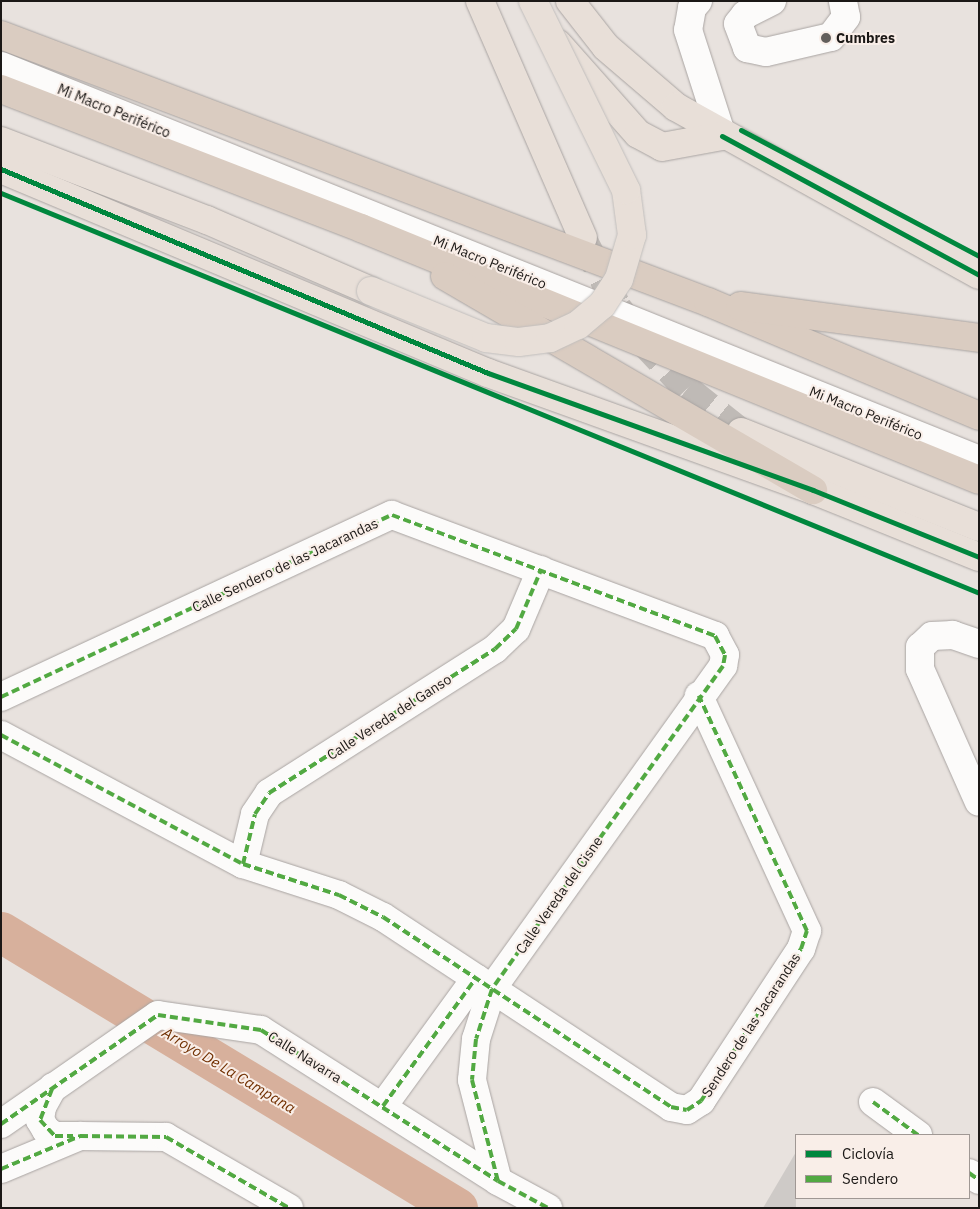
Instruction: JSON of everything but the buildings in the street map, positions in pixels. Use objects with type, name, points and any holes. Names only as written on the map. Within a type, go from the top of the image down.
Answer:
[{"type":"highway","points":[[1,35],[708,302],[979,416]]},
{"type":"highway","points":[[1,89],[361,228],[979,480]]},
{"type":"highway","points":[[361,228],[813,490]]},
{"type":"highway","points":[[708,302],[979,338]]},
{"type":"main road","points":[[480,1],[583,238]]},
{"type":"main road","points":[[520,1],[638,134],[662,147],[722,136]]},
{"type":"main road","points":[[1,140],[207,220],[371,291],[486,338],[519,342],[550,338],[578,325],[602,305],[620,279],[632,236],[626,190],[533,1]]},
{"type":"main road","points":[[570,1],[628,69],[722,136],[979,275]]},
{"type":"main road","points":[[1,169],[488,373],[813,490],[979,557]]},
{"type":"main road","points":[[741,432],[979,527]]},
{"type":"street","points":[[698,1],[692,8],[688,30],[722,136]]},
{"type":"street","points":[[772,1],[745,15],[738,24],[747,48],[766,52],[831,37],[846,17],[843,1]]},
{"type":"street","name":"Mi Macro Periférico","points":[[1,51],[979,443]]},
{"type":"street","name":"Mi Macro Periférico","points":[[1,66],[979,460]]},
{"type":"street","name":"Calle Sendero de las Jacarandas","points":[[1,696],[392,515],[715,636]]},
{"type":"street","name":"Calle Vereda del Ganso","points":[[243,864],[255,814],[269,793],[495,649],[516,629],[541,570]]},
{"type":"street","points":[[979,644],[953,635],[932,636],[920,647],[920,661],[979,802]]},
{"type":"street","name":"Calle Vereda del Cisne","points":[[383,1106],[484,984],[699,696],[724,660],[715,636]]},
{"type":"street","name":"Sendero de las Jacarandas","points":[[484,984],[671,1108],[687,1110],[701,1101],[801,949],[807,932],[699,696]]},
{"type":"street","points":[[1,735],[243,864],[338,895],[383,917],[484,984]]},
{"type":"street","name":"Calle Vereda del Cisne","points":[[484,984],[472,1080],[498,1181]]},
{"type":"street","name":"Calle Navarra","points":[[1,1124],[148,1021],[261,1030],[498,1181],[548,1208]]},
{"type":"street","points":[[54,1087],[42,1107],[40,1120],[46,1130],[55,1136],[166,1137],[289,1208]]},
{"type":"street","points":[[873,1102],[917,1134]]},
{"type":"street","points":[[1,1168],[80,1136]]},
{"type":"waterway","name":"Arroyo De La Campana","points":[[1,932],[457,1208]]},
{"type":"tunnel","points":[[584,241],[618,308],[641,340],[687,389],[741,432]]},
{"type":"marked path","points":[[1,697],[392,515],[715,636],[725,655],[723,666],[492,989],[476,1039],[472,1080],[498,1181]]},
{"type":"marked path","points":[[243,864],[255,814],[269,793],[495,649],[516,629],[541,570]]},
{"type":"marked path","points":[[1,735],[243,864],[339,895],[383,917],[671,1107],[687,1110],[701,1101],[801,949],[807,931],[699,696]]},
{"type":"marked path","points":[[383,1106],[476,978]]},
{"type":"marked path","points":[[1,1124],[158,1015],[261,1030],[498,1181],[548,1208]]},
{"type":"marked path","points":[[52,1089],[40,1120],[55,1136],[73,1136]]},
{"type":"marked path","points":[[873,1102],[917,1134]]},
{"type":"marked path","points":[[1,1169],[80,1136],[166,1137],[289,1208]]},
{"type":"marked path","points":[[970,1174],[979,1180]]},
{"type":"cycle path","points":[[741,130],[979,256]]},
{"type":"cycle path","points":[[722,136],[979,275]]},
{"type":"cycle path","points":[[1,169],[488,373],[813,490],[979,557]]},
{"type":"cycle path","points":[[1,193],[979,593]]},
{"type":"place","name":"Cumbres","points":[[826,38]]}]
